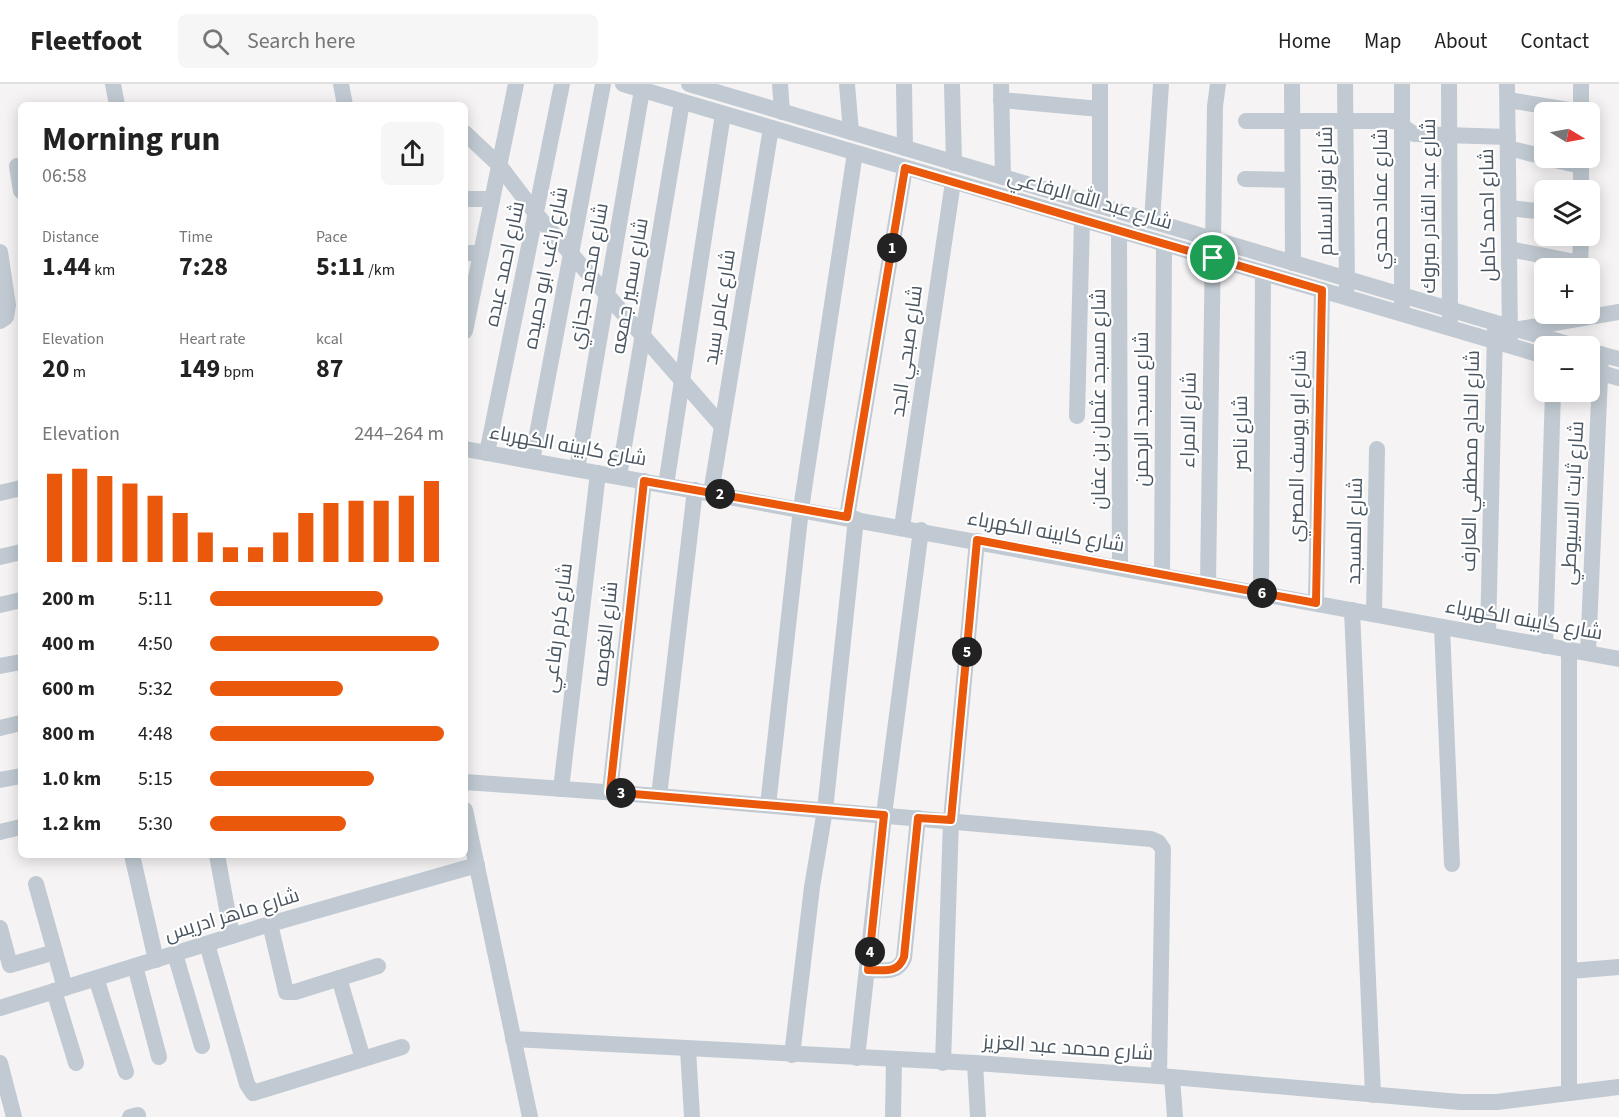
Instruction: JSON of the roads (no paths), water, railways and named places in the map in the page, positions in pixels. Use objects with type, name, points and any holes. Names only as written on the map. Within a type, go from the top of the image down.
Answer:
[{"type":"street","points":[[113,84],[116,102]]},
{"type":"street","points":[[341,84],[344,102]]},
{"type":"street","points":[[468,302],[473,253],[492,200],[516,84]]},
{"type":"street","name":"شارع احمد عبده","points":[[487,453],[537,215],[561,84]]},
{"type":"street","name":"شارع راغب ابو حميده","points":[[532,461],[569,252],[603,84]]},
{"type":"street","name":"شارع عبد الله الرفاعي","points":[[623,84],[1534,353]]},
{"type":"street","name":"شارع عبد الله الرفاعي","points":[[689,84],[716,88],[782,112],[1402,295],[1534,337]]},
{"type":"street","points":[[780,84],[782,112]]},
{"type":"street","points":[[847,84],[851,132]]},
{"type":"street","points":[[904,84],[905,148]]},
{"type":"street","points":[[952,84],[954,163]]},
{"type":"street","points":[[1100,84],[1100,206]]},
{"type":"street","points":[[1152,221],[1161,84]]},
{"type":"street","name":"شارع الامراء","points":[[1208,583],[1215,106],[1218,84]]},
{"type":"street","points":[[1292,84],[1293,263]]},
{"type":"street","name":"شارع نور الاسلام","points":[[1345,84],[1347,297]]},
{"type":"street","name":"شارع عماد حمدي","points":[[1402,84],[1402,313]]},
{"type":"street","name":"شارع عبد القادر مبروك","points":[[1449,84],[1450,328]]},
{"type":"street","points":[[1581,84],[1581,102]]},
{"type":"street","points":[[666,485],[721,113],[716,88]]},
{"type":"street","name":"شارع محمد حجازي","points":[[577,469],[642,90]]},
{"type":"street","points":[[1003,177],[1001,92],[1100,109]]},
{"type":"street","points":[[1508,92],[1544,102]]},
{"type":"street","name":"شارع احمد كامل","points":[[1502,344],[1507,327],[1509,249],[1508,92]]},
{"type":"street","name":"شارع سمير جمعه","points":[[619,476],[682,102]]},
{"type":"street","points":[[1246,121],[1395,121],[1413,134],[1449,135],[1508,142],[1534,153]]},
{"type":"street","name":"شارع عامر سيد","points":[[659,796],[703,491],[721,425],[771,129]]},
{"type":"street","points":[[468,136],[499,165],[537,215],[721,425]]},
{"type":"street","points":[[768,806],[801,509],[855,153]]},
{"type":"street","points":[[13,166],[18,182]]},
{"type":"street","points":[[792,1055],[812,886],[825,810],[851,518],[905,168]]},
{"type":"street","points":[[1245,179],[1292,180]]},
{"type":"street","name":"شارع صبحي الجد","points":[[902,527],[953,182]]},
{"type":"street","points":[[468,199],[492,200]]},
{"type":"street","points":[[1509,208],[1534,211]]},
{"type":"street","points":[[1077,416],[1082,220]]},
{"type":"street","name":"شارع مسجد عثمان بن عفان","points":[[1119,231],[1120,567]]},
{"type":"street","name":"شارع مسجد الرحمن","points":[[1162,575],[1164,244]]},
{"type":"street","points":[[1509,249],[1547,258]]},
{"type":"street","points":[[0,252],[8,305],[6,317],[0,321]]},
{"type":"street","name":"شارع ناصر","points":[[1262,593],[1263,273]]},
{"type":"street","name":"شارع ابو يوسف المصري","points":[[1316,603],[1322,290]]},
{"type":"street","points":[[1600,314],[1619,312]]},
{"type":"street","points":[[1507,327],[1534,323]]},
{"type":"street","name":"شارع الحاج مصطفي العارف","points":[[1488,635],[1502,344]]},
{"type":"street","points":[[1600,354],[1619,360]]},
{"type":"street","points":[[1600,372],[1619,378]]},
{"type":"street","points":[[1545,646],[1553,402]]},
{"type":"street","name":"شارع ثابت الاسيوطي","points":[[1588,653],[1594,402]]},
{"type":"street","name":"شارع المسجد","points":[[1374,614],[1377,449]]},
{"type":"street","name":"شارع كابينه الكهرباء","points":[[468,450],[977,540],[1619,659]]},
{"type":"street","name":"شارع كرم رفاعي","points":[[561,789],[598,473]]},
{"type":"street","name":"شارع الغوصه","points":[[610,792],[644,481]]},
{"type":"street","points":[[0,493],[18,489]]},
{"type":"street","points":[[857,1058],[884,815],[921,530]]},
{"type":"street","points":[[943,1063],[951,820],[977,540]]},
{"type":"street","points":[[0,557],[18,553]]},
{"type":"street","points":[[0,605],[18,601]]},
{"type":"street","points":[[1352,610],[1372,1095]]},
{"type":"street","points":[[1442,627],[1452,864]]},
{"type":"street","points":[[1569,650],[1569,1093]]},
{"type":"street","points":[[0,666],[18,663]]},
{"type":"street","points":[[0,728],[18,724]]},
{"type":"street","points":[[0,780],[18,777]]},
{"type":"street","points":[[468,782],[951,820],[1142,838],[1158,842],[1163,849],[1166,1076],[1175,1117]]},
{"type":"street","points":[[868,970],[892,971],[898,968],[904,957],[918,818]]},
{"type":"street","points":[[468,824],[530,1117]]},
{"type":"street","points":[[0,832],[18,828]]},
{"type":"street","points":[[133,858],[156,960]]},
{"type":"street","points":[[218,858],[232,936]]},
{"type":"street","name":"شارع ماهر ادريس","points":[[0,1008],[270,924],[477,865]]},
{"type":"street","points":[[36,884],[55,952],[60,990],[76,1063]]},
{"type":"street","points":[[270,924],[286,992],[295,992],[378,966]]},
{"type":"street","points":[[0,928],[10,965],[55,952]]},
{"type":"street","points":[[207,944],[250,1091],[258,1093],[402,1047]]},
{"type":"street","points":[[175,954],[202,1046]]},
{"type":"street","points":[[135,966],[159,1057]]},
{"type":"street","points":[[1570,971],[1619,967]]},
{"type":"street","points":[[96,978],[126,1072]]},
{"type":"street","points":[[339,978],[363,1059]]},
{"type":"street","name":"شارع محمد عبد العزيز","points":[[513,1038],[792,1055],[975,1063],[1166,1076],[1427,1100],[1497,1102],[1619,1087]]},
{"type":"street","points":[[688,1048],[692,1117]]},
{"type":"street","points":[[893,1117],[894,1059]]},
{"type":"street","points":[[0,1063],[14,1117]]},
{"type":"street","points":[[975,1063],[978,1117]]}]
